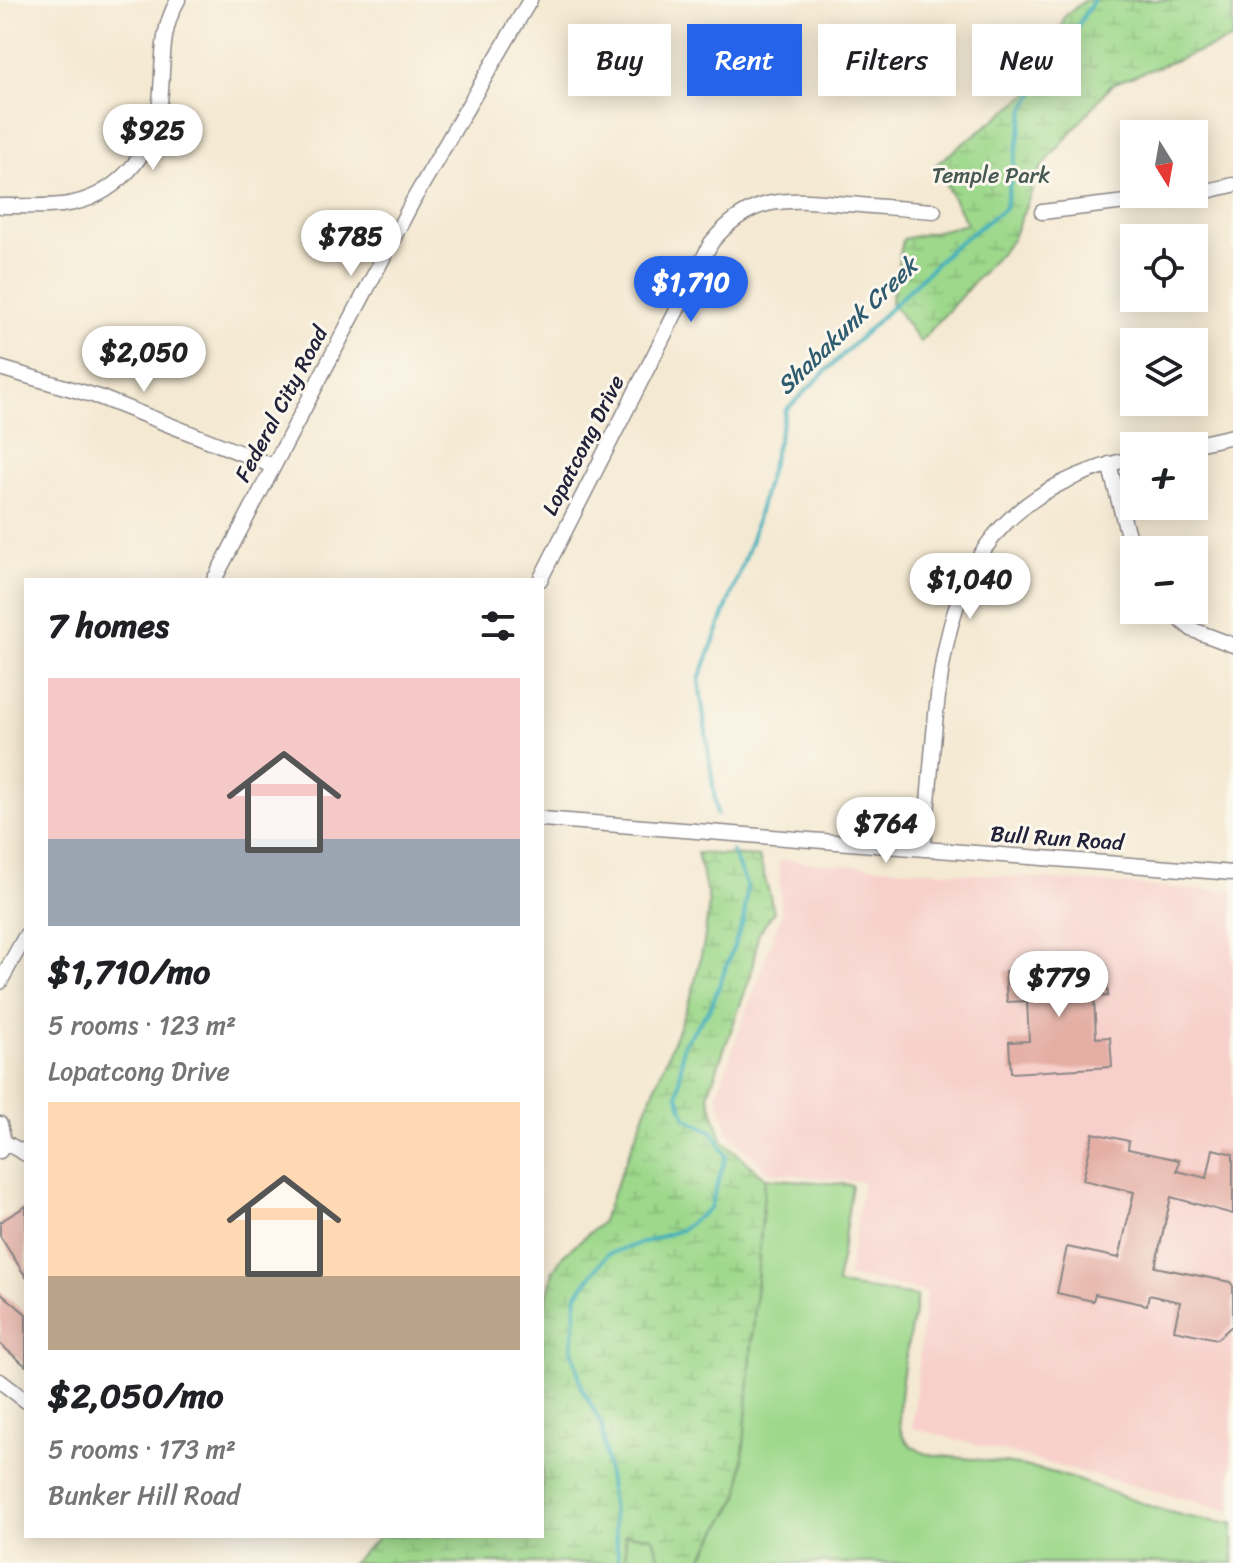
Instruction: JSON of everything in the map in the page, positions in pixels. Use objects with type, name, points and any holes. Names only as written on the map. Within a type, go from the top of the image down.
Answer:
[{"type":"street","points":[[0,206],[62,205],[81,201],[113,185],[133,167],[156,124],[164,32],[178,0]]},
{"type":"street","name":"Federal City Road","points":[[215,578],[415,197],[530,0]]},
{"type":"street","points":[[1208,191],[1233,185]]},
{"type":"street","name":"Lopatcong Drive","points":[[541,578],[711,243],[724,227],[757,206],[783,200],[934,211]]},
{"type":"street","points":[[1042,212],[1120,203]]},
{"type":"street","points":[[0,368],[99,397],[273,466]]},
{"type":"street","points":[[1208,442],[1233,436]]},
{"type":"street","points":[[923,849],[944,642],[964,584],[995,537],[1017,514],[1064,482],[1120,461]]},
{"type":"street","points":[[1109,464],[1128,536]]},
{"type":"street","points":[[1186,624],[1193,630],[1233,645]]},
{"type":"street","name":"Bull Run Road","points":[[544,819],[1233,873]]},
{"type":"street","points":[[0,982],[24,939]]},
{"type":"street","points":[[1,1138],[24,1153]]},
{"type":"street","points":[[0,1381],[24,1399]]},
{"type":"shaded area","points":[[779,860],[1233,892],[1231,1511],[912,1428],[926,1292],[848,1276],[863,1182],[769,1172],[728,1133],[717,1094],[781,914]]},
{"type":"green space","name":"Temple Park","points":[[1085,0],[1233,0],[1233,39],[1112,84],[1041,168],[1012,240],[920,342],[891,302],[903,239],[967,224],[935,165],[1025,96],[1081,96],[1081,24],[1062,24],[1065,16]]},
{"type":"green space","points":[[697,853],[759,857],[774,911],[758,935],[751,975],[708,1094],[722,1140],[765,1178],[740,1494],[699,1563],[661,1563],[653,1537],[625,1534],[626,1563],[352,1563],[378,1538],[544,1538],[544,1311],[553,1271],[563,1255],[601,1223],[692,994],[704,943],[709,902]]},
{"type":"green space","points":[[765,1178],[852,1185],[837,1285],[917,1296],[899,1406],[902,1434],[909,1444],[926,1454],[1043,1470],[1183,1516],[1233,1523],[1233,1563],[699,1563],[740,1494]]},
{"type":"green space","points":[[625,1534],[653,1537],[661,1563],[626,1563]]},
{"type":"building","points":[[1106,965],[1108,996],[1094,997],[1096,1038],[1110,1037],[1112,1067],[1011,1073],[1009,1042],[1029,1041],[1027,1001],[1007,1002],[1005,971]]},
{"type":"building","points":[[1093,1133],[1129,1141],[1128,1149],[1179,1160],[1177,1171],[1207,1178],[1213,1149],[1233,1154],[1233,1214],[1171,1197],[1155,1267],[1230,1282],[1233,1286],[1233,1325],[1217,1339],[1174,1330],[1180,1302],[1149,1295],[1147,1305],[1095,1294],[1093,1301],[1057,1293],[1067,1247],[1119,1258],[1134,1192],[1083,1180]]},
{"type":"building","points":[[24,1207],[24,1274],[0,1236],[0,1222]]},
{"type":"building","points":[[0,1292],[24,1312],[24,1364],[0,1344]]},
{"type":"waterway","name":"Shabakunk Creek","points":[[717,815],[699,680],[751,542],[786,410],[953,247],[1005,208],[1025,108],[1094,0]]},
{"type":"waterway","name":"Shabakunk Creek","points":[[619,1563],[602,1425],[582,1388],[572,1348],[577,1294],[608,1254],[681,1230],[710,1208],[726,1156],[713,1132],[686,1118],[678,1096],[683,1045],[711,1007],[744,919],[747,887],[732,851]]}]
